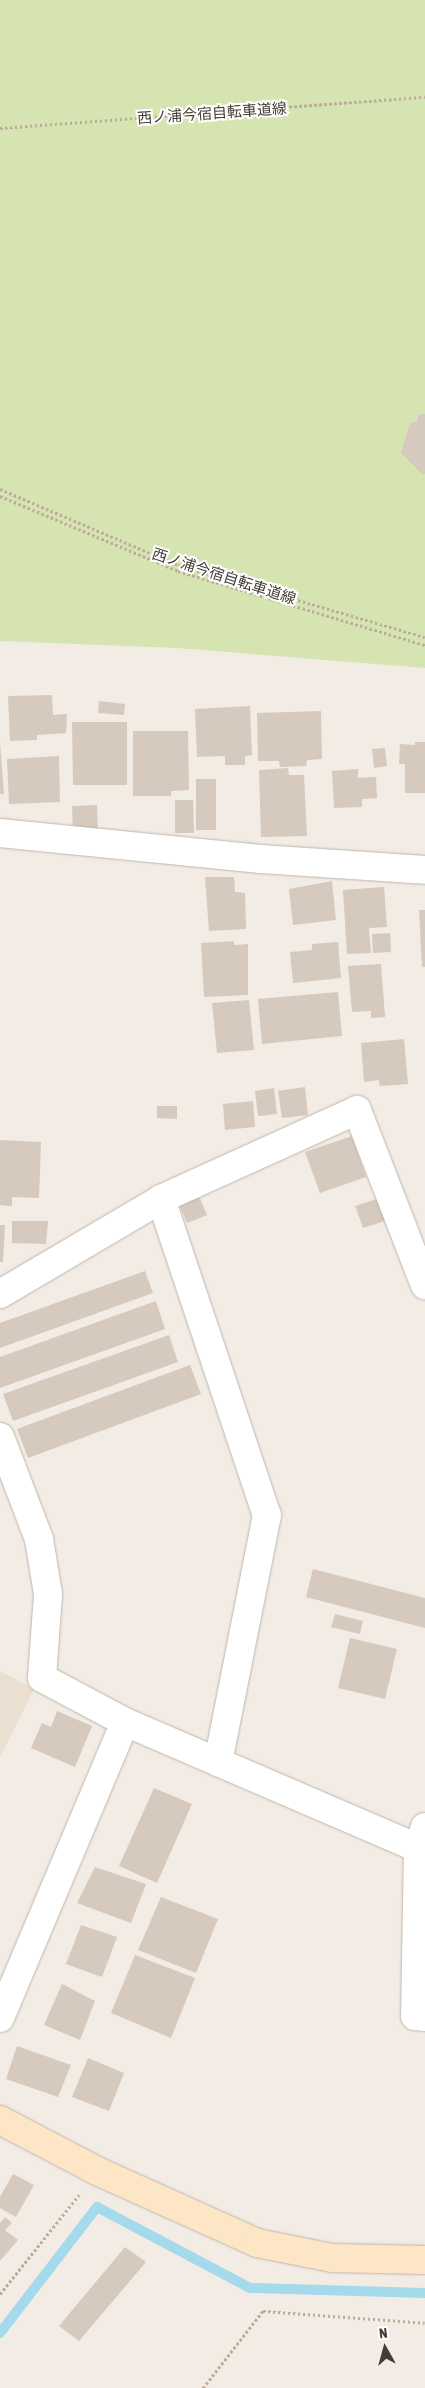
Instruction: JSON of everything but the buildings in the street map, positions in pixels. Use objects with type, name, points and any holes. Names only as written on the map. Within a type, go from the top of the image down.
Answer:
[{"type":"street","points":[[0,833],[242,857],[425,870]]},
{"type":"street","points":[[0,1294],[161,1199],[357,1110],[425,1285]]},
{"type":"street","points":[[161,1199],[268,1515],[218,1762]]},
{"type":"street","points":[[0,1437],[39,1539],[48,1594],[42,1678],[125,1722],[218,1762],[422,1837],[415,2016],[425,2017]]},
{"type":"street","points":[[0,2018],[125,1722]]},
{"type":"street","points":[[0,2120],[97,2171],[257,2243],[332,2258],[425,2260]]},
{"type":"path","name":"西ノ浦今宿自転車道線","points":[[0,128],[425,97]]},
{"type":"path","name":"西ノ浦今宿自転車道線","points":[[0,489],[178,565],[425,637]]},
{"type":"path","points":[[0,496],[178,571],[425,645]]},
{"type":"path","points":[[0,2294],[97,2171]]},
{"type":"path","points":[[203,2388],[263,2311],[425,2323]]},
{"type":"shaded area","points":[[0,1671],[34,1689],[0,1757]]},
{"type":"green space","points":[[0,0],[425,0],[425,668],[177,648],[0,641]]},
{"type":"waterway","points":[[0,2333],[97,2207],[250,2288],[425,2293]]}]
